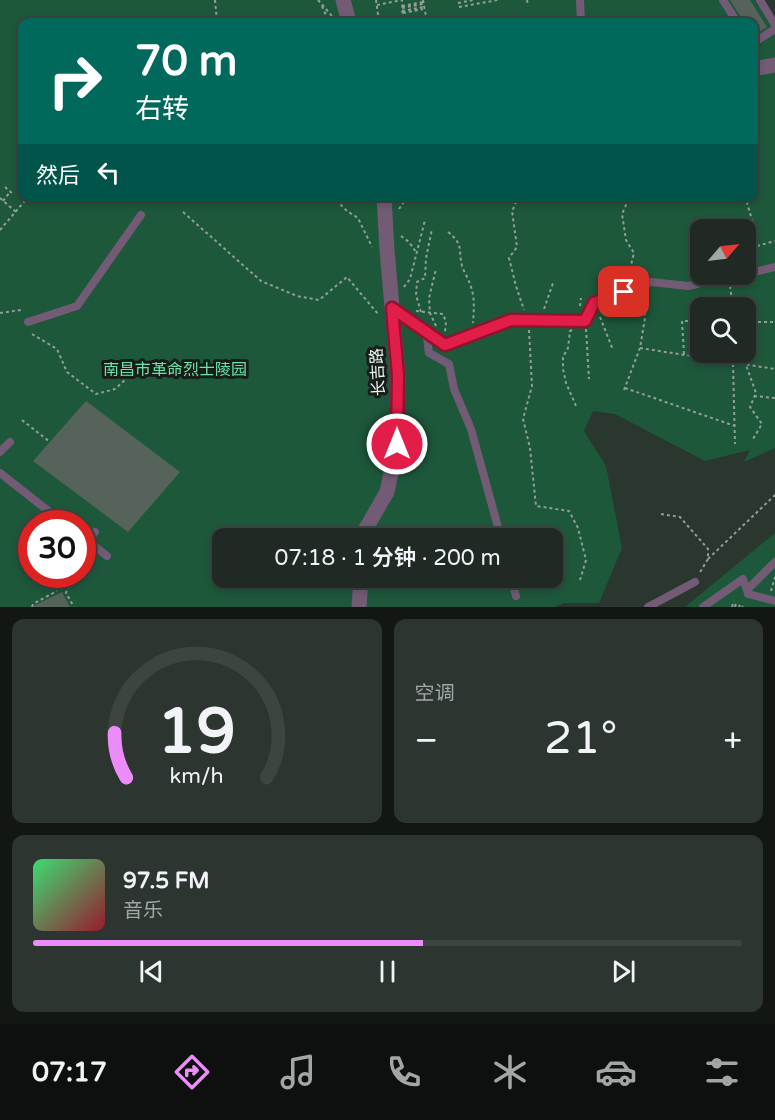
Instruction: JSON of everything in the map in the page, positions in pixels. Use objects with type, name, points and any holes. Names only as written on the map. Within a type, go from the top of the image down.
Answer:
[{"type":"street","points":[[343,0],[348,18]]},
{"type":"street","points":[[758,68],[775,65]]},
{"type":"street","name":"长吉路","points":[[366,528],[387,492],[397,444],[398,375],[393,326],[395,301],[385,201]]},
{"type":"street","points":[[359,607],[360,588]]},
{"type":"lane","points":[[580,0],[581,18]]},
{"type":"lane","points":[[723,0],[734,18]]},
{"type":"lane","points":[[760,0],[775,25]]},
{"type":"lane","points":[[758,40],[775,29]]},
{"type":"lane","points":[[28,322],[77,306],[141,215]]},
{"type":"lane","points":[[756,271],[775,267]]},
{"type":"lane","points":[[395,301],[426,331],[445,345],[511,320],[582,321],[594,303],[651,282],[693,285]]},
{"type":"lane","points":[[426,331],[429,353],[449,364],[454,389],[471,429],[498,528]]},
{"type":"lane","points":[[0,452],[10,442]]},
{"type":"lane","points":[[0,473],[46,510]]},
{"type":"lane","points":[[96,547],[107,556]]},
{"type":"lane","points":[[747,590],[775,562]]},
{"type":"lane","points":[[703,607],[743,579],[748,594],[772,600]]},
{"type":"lane","points":[[648,607],[695,582]]},
{"type":"lane","points":[[514,588],[516,596]]},
{"type":"path","points":[[215,0],[217,18]]},
{"type":"path","points":[[318,0],[333,18]]},
{"type":"path","points":[[376,0],[379,18]]},
{"type":"path","points":[[377,4],[402,0],[403,18]]},
{"type":"path","points":[[458,3],[472,0]]},
{"type":"path","points":[[459,7],[498,0]]},
{"type":"path","points":[[527,0],[528,6]]},
{"type":"path","points":[[322,4],[327,18]]},
{"type":"path","points":[[402,10],[424,4]]},
{"type":"path","points":[[402,10],[424,4]]},
{"type":"path","points":[[5,187],[11,193],[2,199],[16,212]]},
{"type":"path","points":[[0,230],[25,201]]},
{"type":"path","points":[[398,213],[404,201]]},
{"type":"path","points":[[517,201],[512,211],[516,247],[509,258],[528,320],[532,386],[523,419],[530,448],[536,506],[569,511],[578,528],[586,560],[580,580]]},
{"type":"path","points":[[624,292],[634,253],[626,240],[622,214],[628,201]]},
{"type":"path","points":[[746,201],[752,219]]},
{"type":"path","points":[[183,212],[261,281],[297,296],[319,300],[347,277],[380,316],[393,326]]},
{"type":"path","points":[[395,301],[410,279],[424,220]]},
{"type":"path","points":[[421,312],[416,295],[417,282],[425,278],[426,258],[432,229]]},
{"type":"path","points":[[396,231],[409,242],[417,253]]},
{"type":"path","points":[[448,232],[460,246],[462,266],[471,286],[475,305],[473,334]]},
{"type":"path","points":[[756,234],[756,246],[775,241]]},
{"type":"path","points":[[436,269],[429,298],[430,313],[445,345]]},
{"type":"path","points":[[540,321],[553,283]]},
{"type":"path","points":[[643,285],[645,318],[640,348],[624,389],[735,426]]},
{"type":"path","points":[[581,298],[589,379]]},
{"type":"path","points":[[594,303],[613,350]]},
{"type":"path","points":[[0,313],[21,310]]},
{"type":"path","points":[[576,406],[566,383],[563,357],[568,348],[570,331],[582,321]]},
{"type":"path","points":[[684,355],[682,321],[690,321]]},
{"type":"path","points":[[756,322],[775,322]]},
{"type":"path","points":[[32,334],[57,349],[68,372],[96,394],[115,389],[125,381]]},
{"type":"path","points":[[640,348],[690,356]]},
{"type":"path","points":[[735,444],[733,363],[775,369]]},
{"type":"path","points":[[746,365],[756,393],[750,407],[762,424],[753,439]]},
{"type":"path","points":[[754,396],[775,398]]},
{"type":"path","points":[[22,420],[50,442]]},
{"type":"path","points":[[695,582],[708,559],[775,495]]},
{"type":"path","points":[[661,514],[680,517],[708,549],[708,559]]},
{"type":"path","points":[[772,600],[775,577]]},
{"type":"path","points":[[68,588],[66,592],[74,607]]},
{"type":"path","points":[[32,607],[33,604],[57,591]]},
{"type":"green space","name":"南昌市革命烈士陵园","points":[[0,0],[763,0],[775,19],[775,448],[744,462],[750,450],[705,461],[615,414],[593,411],[584,431],[606,466],[622,548],[599,603],[564,603],[555,607],[0,607]]},
{"type":"green space","points":[[775,533],[775,607],[685,607]]},
{"type":"building","points":[[730,0],[750,0],[767,27],[758,33],[758,18],[741,18]]},
{"type":"building","points":[[86,401],[180,472],[128,532],[33,461]]},
{"type":"building","points":[[62,592],[70,607],[31,607]]},
{"type":"route","points":[[397,444],[398,375],[392,308],[445,345],[511,320],[585,321],[594,303],[624,292]]}]
